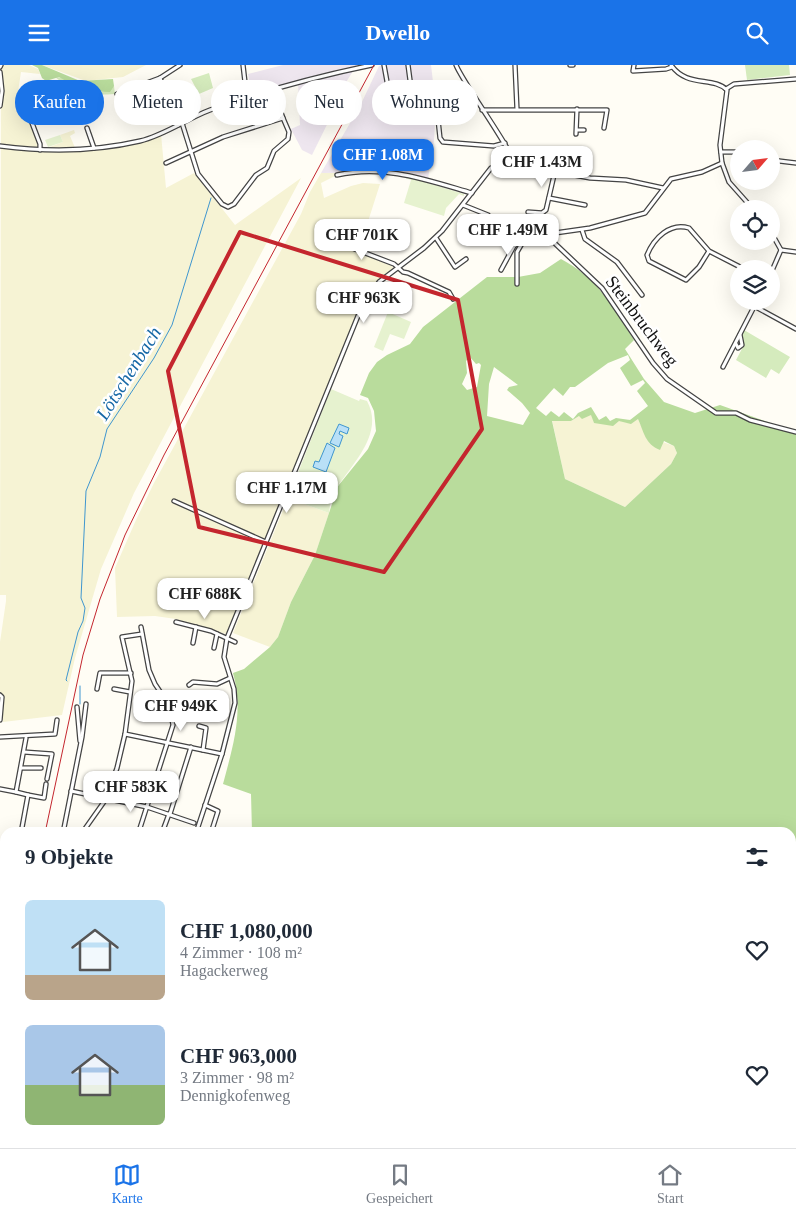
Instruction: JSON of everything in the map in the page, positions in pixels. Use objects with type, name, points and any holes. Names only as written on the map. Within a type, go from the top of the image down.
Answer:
[{"type":"street","points":[[155,80],[180,65]]},
{"type":"street","points":[[243,65],[244,80]]},
{"type":"street","points":[[286,87],[359,66],[372,65]]},
{"type":"street","points":[[384,65],[387,80]]},
{"type":"street","points":[[408,65],[410,80]]},
{"type":"street","points":[[456,65],[464,83],[505,143],[512,155],[512,160]]},
{"type":"street","points":[[515,65],[518,109]]},
{"type":"street","points":[[634,65],[633,71],[666,69],[672,66],[688,79],[722,85],[726,89],[728,93],[721,152],[722,163],[732,185],[745,200]]},
{"type":"street","points":[[0,72],[2,91],[0,106]]},
{"type":"street","points":[[726,89],[736,84],[796,79]]},
{"type":"street","points":[[578,109],[576,132],[584,130]]},
{"type":"street","points":[[482,110],[607,110],[604,128]]},
{"type":"street","points":[[33,125],[40,144],[40,150]]},
{"type":"street","points":[[0,145],[65,151],[94,148],[142,140],[178,125]]},
{"type":"street","points":[[183,125],[199,177],[222,204],[229,206],[256,175],[267,168],[275,149],[288,139],[289,134],[286,125]]},
{"type":"street","points":[[166,163],[191,150],[263,125]]},
{"type":"street","points":[[439,125],[440,139],[446,144],[494,146],[505,143]]},
{"type":"street","points":[[87,128],[94,148]]},
{"type":"street","points":[[721,152],[730,152]]},
{"type":"street","points":[[198,827],[222,754],[235,703],[234,689],[224,657],[227,638],[363,304],[379,282],[436,238],[491,168],[512,160],[521,165],[590,178],[626,180],[663,188]]},
{"type":"street","points":[[780,162],[796,163]]},
{"type":"street","points":[[500,270],[514,246],[532,235],[582,230],[644,213],[659,197],[663,188],[674,178],[702,172],[722,163]]},
{"type":"street","points":[[337,175],[362,171],[401,173],[472,193]]},
{"type":"street","points":[[528,212],[545,212],[555,171]]},
{"type":"street","points":[[549,198],[586,205]]},
{"type":"street","points":[[463,205],[488,215]]},
{"type":"street","points":[[709,251],[699,267],[686,280],[649,261],[647,255],[662,233],[675,226],[689,228],[709,251],[730,262]]},
{"type":"street","points":[[582,230],[586,239],[617,262],[642,295]]},
{"type":"street","points":[[555,244],[559,233]]},
{"type":"street","name":"Steinbruchweg","points":[[545,234],[602,288],[653,363],[667,379],[716,413],[736,413],[750,420],[796,432]]},
{"type":"street","points":[[436,238],[455,267],[466,259]]},
{"type":"street","points":[[517,284],[517,252],[524,239]]},
{"type":"street","points":[[334,241],[398,267],[403,272],[449,292],[453,299]]},
{"type":"street","points":[[782,250],[796,252]]},
{"type":"street","points":[[777,260],[782,250]]},
{"type":"street","points":[[723,367],[752,310]]},
{"type":"street","points":[[761,310],[796,329]]},
{"type":"street","points":[[736,343],[738,348],[742,345],[740,335]]},
{"type":"street","points":[[174,501],[266,542]]},
{"type":"street","points":[[176,622],[235,641]]},
{"type":"street","points":[[139,827],[173,725],[172,712],[152,677],[141,627]]},
{"type":"street","points":[[193,643],[196,627]]},
{"type":"street","points":[[86,827],[106,799],[117,768],[125,734],[131,692],[131,673],[122,637],[142,634]]},
{"type":"street","points":[[214,648],[217,634]]},
{"type":"street","points":[[97,689],[100,673],[131,673]]},
{"type":"street","points":[[189,685],[193,682],[217,683],[230,677]]},
{"type":"street","points":[[114,689],[131,692]]},
{"type":"street","points":[[0,695],[2,697],[0,720]]},
{"type":"street","points":[[64,827],[86,704]]},
{"type":"street","points":[[77,707],[80,744]]},
{"type":"street","points":[[172,712],[189,714],[188,711]]},
{"type":"street","points":[[0,737],[55,734],[57,720]]},
{"type":"street","points":[[199,726],[206,729],[203,750]]},
{"type":"street","points":[[125,734],[222,754]]},
{"type":"street","points":[[16,792],[26,737]]},
{"type":"street","points":[[164,827],[191,747]]},
{"type":"street","points":[[0,789],[44,798],[52,754],[24,752]]},
{"type":"street","points":[[21,768],[41,768]]},
{"type":"street","points":[[71,791],[147,807],[194,823]]},
{"type":"street","points":[[22,827],[28,795]]},
{"type":"street","points":[[205,805],[218,811],[213,827]]},
{"type":"highlighted area","points":[[240,232],[458,300],[482,429],[384,572],[199,527],[168,371]]},
{"type":"shaded area","points":[[1,65],[29,65],[38,69],[40,74],[21,72],[20,80],[15,80],[15,125],[32,125],[38,140],[37,150],[46,151],[47,148],[63,142],[60,135],[74,130],[75,133],[70,136],[76,150],[122,145],[161,134],[166,188],[194,173],[235,225],[301,178],[134,493],[101,569],[75,658],[62,715],[3,722],[3,696],[0,696],[0,642],[6,595],[0,595]]},
{"type":"shaded area","points":[[42,65],[146,65],[123,77],[83,80]]},
{"type":"shaded area","points":[[283,65],[363,65],[361,70],[353,71],[347,80],[296,80],[286,85],[286,80],[249,80],[248,74]]},
{"type":"shaded area","points":[[431,65],[433,80],[372,80],[379,66]]},
{"type":"shaded area","points":[[372,81],[372,125],[435,125],[428,179],[401,172],[321,173],[349,125],[362,125],[362,102]]},
{"type":"shaded area","points":[[300,125],[327,125],[312,155],[302,150],[291,129]]},
{"type":"shaded area","points":[[321,173],[341,173],[321,183],[324,198],[351,186],[363,183],[380,184],[364,234],[339,224],[332,242],[393,268],[372,287],[357,313],[226,634],[176,619],[155,616],[117,617],[115,568],[136,520],[154,483],[301,214],[310,192]]},
{"type":"shaded area","points":[[592,415],[594,423],[638,419],[646,436],[674,446],[677,453],[671,464],[625,507],[565,479],[552,420],[571,421],[579,416]]},
{"type":"shaded area","points":[[288,498],[329,513],[315,555],[291,602],[278,637],[270,647],[233,633]]},
{"type":"green space","points":[[32,65],[42,65],[78,80],[64,80],[59,77],[45,80],[38,68]]},
{"type":"green space","points":[[745,65],[789,65],[790,75],[747,80]]},
{"type":"green space","points":[[209,73],[211,89],[201,93],[201,80],[191,79]]},
{"type":"green space","points":[[113,79],[114,86],[110,92],[104,92],[104,80],[96,80]]},
{"type":"green space","points":[[114,86],[114,94],[104,95],[104,91]]},
{"type":"green space","points":[[60,135],[63,142],[48,147],[45,140]]},
{"type":"green space","points":[[405,176],[464,194],[464,196],[459,194],[446,208],[444,216],[404,203],[411,180],[405,178]]},
{"type":"green space","points":[[561,259],[585,275],[611,304],[634,340],[625,349],[644,379],[664,402],[695,413],[720,405],[796,432],[796,827],[252,827],[251,794],[223,784],[236,729],[237,701],[233,673],[244,669],[270,647],[278,637],[291,602],[315,555],[338,486],[368,449],[376,431],[374,411],[368,398],[360,395],[369,373],[377,362],[410,344],[423,327],[487,277],[518,277],[540,273]],"holes":[[[628,355],[630,360],[620,368],[631,386],[643,380],[645,383],[637,391],[648,406],[630,420],[616,418],[610,421],[606,416],[599,420],[591,407],[578,413],[573,419],[564,412],[559,417],[551,411],[546,416],[536,408],[554,388],[563,396],[570,387],[575,387],[608,363]],[[470,357],[476,364],[479,363],[481,365],[477,387],[467,390],[462,384],[467,373],[466,361]],[[494,367],[518,385],[509,387],[507,390],[530,413],[523,425],[487,416],[489,384]],[[591,415],[594,423],[613,426],[619,421],[631,424],[638,419],[651,444],[660,450],[664,441],[674,446],[677,453],[671,464],[625,507],[565,479],[552,421],[571,421],[579,416],[582,419]]]},
{"type":"green space","points":[[388,312],[411,322],[404,339],[390,334],[383,351],[374,347]]},
{"type":"green space","points":[[744,330],[790,357],[779,374],[771,369],[766,378],[736,360],[744,345],[742,338]]},
{"type":"green space","points":[[331,389],[359,401],[360,399],[367,401],[372,424],[370,435],[359,456],[338,486],[332,490],[329,513],[288,498]]},
{"type":"water","points":[[339,424],[349,428],[347,434],[340,431],[339,434],[343,436],[339,447],[330,443]]},
{"type":"water","points":[[327,443],[335,448],[326,472],[313,467],[315,461],[319,462]]},
{"type":"waterway","name":"Lötschenbach","points":[[67,681],[85,608],[81,598],[86,491],[100,457],[107,429],[154,358],[172,325],[211,198]]},
{"type":"waterway","name":"Lötschenbach","points":[[80,686],[80,704]]},
{"type":"railway","points":[[46,827],[83,655],[100,599],[125,535],[164,455],[374,65]]}]
